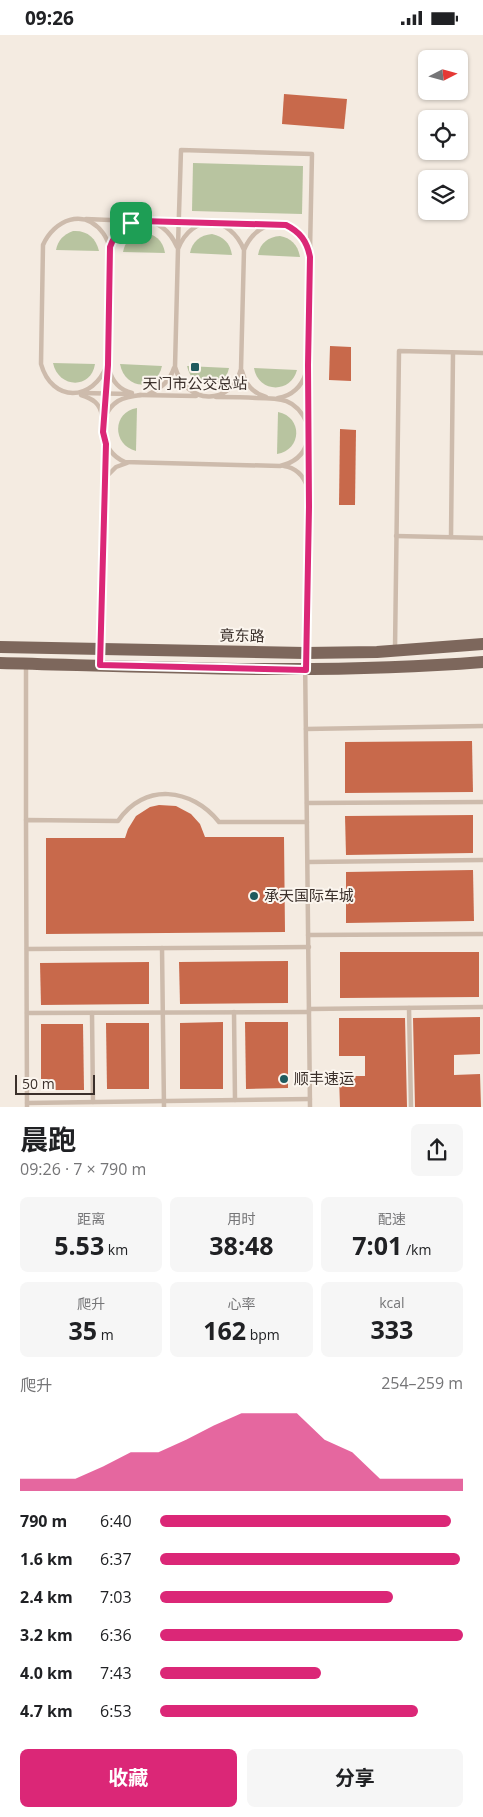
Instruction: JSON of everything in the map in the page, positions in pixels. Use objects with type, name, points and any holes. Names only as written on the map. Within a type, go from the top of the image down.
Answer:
[{"type":"main road","name":"竟东路","points":[[0,647],[305,653],[395,650],[483,644]]},
{"type":"main road","points":[[0,663],[306,670],[397,668],[483,662]]},
{"type":"lane","points":[[241,369],[234,384],[226,391],[207,396],[194,393],[185,387],[178,378],[175,367],[181,150],[312,154],[308,365],[309,490],[305,653],[310,1107]]},
{"type":"lane","points":[[74,219],[85,220],[95,225],[103,232],[110,247]]},
{"type":"lane","points":[[104,425],[98,403],[91,398],[60,390],[50,383],[44,374],[41,363],[43,245],[55,227],[64,221],[74,219],[286,225],[295,230],[306,242],[310,257]]},
{"type":"lane","points":[[100,665],[106,444],[103,432],[108,365],[110,247],[114,236],[121,228],[141,221],[152,222],[162,226],[178,249]]},
{"type":"lane","points":[[178,249],[182,238],[189,230],[198,225],[209,223],[229,228],[237,236],[244,250]]},
{"type":"lane","points":[[275,224],[264,226],[255,232],[248,240],[244,250],[241,369],[244,379],[251,388],[260,395],[271,398],[282,397],[292,393],[303,381],[308,365]]},
{"type":"lane","points":[[395,650],[399,351],[483,353]]},
{"type":"lane","points":[[451,537],[452,353]]},
{"type":"lane","points":[[70,393],[92,388],[100,381],[108,365]]},
{"type":"lane","points":[[108,365],[110,376],[117,385],[126,391],[141,395]]},
{"type":"lane","points":[[104,425],[109,411],[116,402],[126,397],[158,390],[167,382],[175,367]]},
{"type":"lane","points":[[70,393],[271,398],[286,400],[296,406],[303,414],[308,425],[308,437],[306,447],[299,457],[290,464],[280,466]]},
{"type":"lane","points":[[106,444],[115,457],[131,463],[290,467],[303,476],[309,490]]},
{"type":"lane","points":[[105,479],[116,467],[131,463]]},
{"type":"lane","points":[[396,536],[483,538]]},
{"type":"lane","points":[[26,664],[27,1105],[93,1102],[310,1099]]},
{"type":"lane","points":[[306,729],[483,726]]},
{"type":"lane","points":[[26,820],[118,821],[123,813],[136,802],[152,796],[169,794],[186,797],[194,801],[208,810],[219,822],[307,821]]},
{"type":"lane","points":[[307,803],[483,802]]},
{"type":"lane","points":[[308,862],[483,860]]},
{"type":"lane","points":[[308,935],[483,934]]},
{"type":"lane","points":[[27,949],[308,947]]},
{"type":"lane","points":[[162,948],[164,1107]]},
{"type":"lane","points":[[27,1013],[163,1013],[483,1007]]},
{"type":"lane","points":[[409,1008],[411,1107]]},
{"type":"lane","points":[[234,1012],[234,1100]]},
{"type":"lane","points":[[92,1013],[93,1102]]},
{"type":"green space","points":[[193,163],[303,166],[302,214],[192,211]]},
{"type":"green space","points":[[73,231],[87,233],[96,242],[99,251],[56,250],[61,238]]},
{"type":"green space","points":[[140,233],[157,237],[165,253],[123,252],[128,240]]},
{"type":"green space","points":[[212,234],[226,241],[232,255],[190,253],[197,240]]},
{"type":"green space","points":[[280,236],[287,238],[293,243],[298,249],[300,257],[258,255],[265,241]]},
{"type":"green space","points":[[53,363],[95,364],[87,378],[81,382],[74,383],[61,377]]},
{"type":"green space","points":[[120,364],[162,366],[154,380],[141,385],[128,379],[123,373]]},
{"type":"green space","points":[[187,366],[229,368],[221,382],[208,386],[195,380]]},
{"type":"green space","points":[[254,368],[297,370],[294,378],[288,383],[282,387],[275,387],[268,386],[262,382]]},
{"type":"green space","points":[[137,408],[136,451],[128,448],[123,442],[119,436],[118,429],[119,422],[123,416]]},
{"type":"green space","points":[[278,412],[292,420],[296,433],[295,440],[291,446],[277,454]]},
{"type":"building","points":[[284,94],[347,99],[344,129],[282,124]]},
{"type":"building","points":[[330,346],[351,347],[351,381],[329,380]]},
{"type":"building","points":[[340,429],[356,430],[355,505],[339,505]]},
{"type":"building","points":[[472,741],[473,792],[345,793],[345,742]]},
{"type":"building","points":[[159,805],[176,806],[191,814],[200,824],[205,837],[284,837],[285,932],[46,934],[46,838],[125,838],[136,816],[150,807]]},
{"type":"building","points":[[473,815],[473,853],[346,855],[345,816]]},
{"type":"building","points":[[473,870],[474,921],[346,923],[346,872]]},
{"type":"building","points":[[340,952],[479,952],[479,997],[340,998]]},
{"type":"building","points":[[288,961],[288,1003],[180,1004],[179,962]]},
{"type":"building","points":[[149,962],[149,1004],[41,1005],[40,963]]},
{"type":"building","points":[[480,1017],[480,1054],[454,1055],[454,1075],[480,1074],[481,1107],[415,1107],[413,1018]]},
{"type":"building","points":[[339,1018],[405,1018],[407,1107],[340,1107],[339,1076],[365,1076],[365,1056],[339,1056]]},
{"type":"building","points":[[223,1022],[223,1089],[180,1089],[180,1023]]},
{"type":"building","points":[[245,1022],[288,1022],[288,1088],[246,1089]]},
{"type":"building","points":[[106,1023],[149,1023],[149,1089],[107,1089]]},
{"type":"building","points":[[41,1024],[83,1024],[84,1090],[41,1090]]},
{"type":"place","name":"天门市公交总站","points":[[195,367]]},
{"type":"place","name":"承天国际车城","points":[[254,896]]},
{"type":"place","name":"顺丰速运","points":[[284,1079]]},
{"type":"route","points":[[141,221],[286,225],[303,237],[308,247],[310,257],[308,365],[309,507],[306,670],[100,665],[106,444],[103,432],[108,365],[110,247],[114,236],[121,228],[131,223],[141,221]]}]
